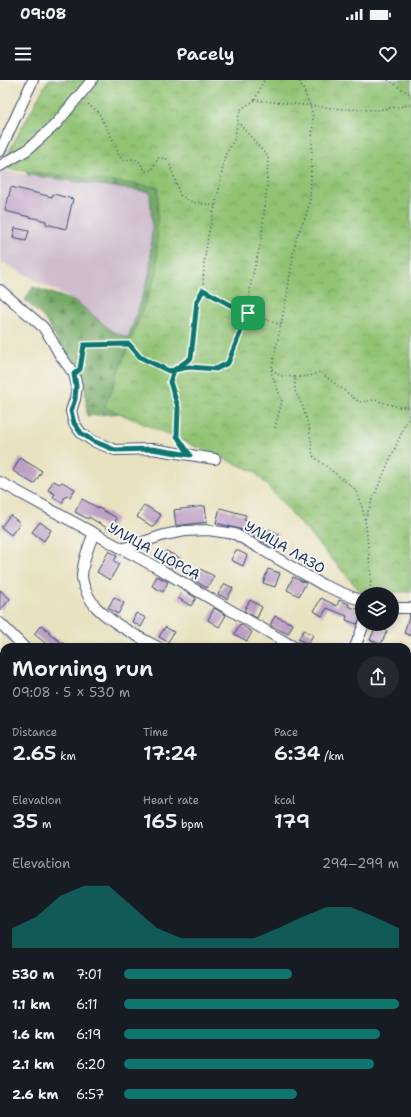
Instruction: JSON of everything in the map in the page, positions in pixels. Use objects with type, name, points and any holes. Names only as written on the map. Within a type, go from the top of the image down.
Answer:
[{"type":"street","points":[[0,150],[33,80]]},
{"type":"street","points":[[0,166],[27,150],[56,124],[92,80]]},
{"type":"street","points":[[0,290],[43,327],[60,355],[74,374],[76,386],[75,399],[71,411],[74,423],[81,433],[93,441],[115,450],[152,449],[215,458]]},
{"type":"street","name":"УЛИЦА ЩОРСА","points":[[0,482],[163,571],[287,643]]},
{"type":"street","name":"УЛИЦА ЛАЗО","points":[[122,549],[164,535],[185,530],[208,530],[235,534],[323,585],[355,598]]},
{"type":"street","points":[[94,533],[86,551],[82,576],[86,593],[97,608],[117,623],[151,643]]},
{"type":"street","points":[[399,608],[411,608]]},
{"type":"street","points":[[0,623],[20,643]]},
{"type":"street","points":[[357,643],[361,631]]},
{"type":"path","points":[[190,455],[177,436],[178,407],[170,382],[174,370],[191,358],[197,301],[203,290],[204,263],[225,155],[234,140],[240,110],[255,100],[264,80]]},
{"type":"path","points":[[275,428],[282,401],[271,372],[288,295],[297,235],[306,216],[310,201],[313,118],[310,105],[299,80]]},
{"type":"path","points":[[388,80],[411,95]]},
{"type":"path","points":[[87,98],[89,106],[97,110],[119,156],[124,160],[134,159],[140,162],[145,171],[152,170],[158,158],[168,159],[180,195],[192,202],[216,206]]},
{"type":"path","points":[[255,100],[343,109],[377,110],[411,105]]},
{"type":"path","points":[[74,374],[80,369],[84,345],[129,344],[140,357],[169,371],[189,367],[216,369],[228,363],[248,313],[251,282],[261,242],[268,185],[268,158],[238,122]]},
{"type":"path","points":[[203,290],[238,309],[281,325]]},
{"type":"path","points":[[272,369],[280,376],[295,377],[310,376],[320,372],[359,402],[375,400],[398,407],[408,407],[411,411],[391,458],[376,488],[365,519]]},
{"type":"path","points":[[295,377],[295,391],[302,405],[309,427],[313,456],[355,489],[365,519],[371,576],[370,587]]},
{"type":"shaded area","points":[[0,171],[150,192],[152,225],[150,272],[128,338],[112,331],[77,302],[0,261]]},
{"type":"green space","points":[[48,80],[411,80],[411,592],[399,592],[399,587],[357,587],[255,472],[105,407],[157,273],[158,187],[0,168]]},
{"type":"green space","points":[[51,80],[177,157],[167,409],[87,416],[85,387],[44,318],[25,300],[33,287],[77,302],[112,331],[128,338],[150,272],[152,225],[150,192],[28,175],[14,142]]},
{"type":"building","points":[[11,187],[52,197],[53,194],[73,199],[66,229],[46,224],[46,221],[5,211]]},
{"type":"building","points":[[15,228],[29,231],[26,241],[13,238]]},
{"type":"building","points":[[20,458],[42,471],[34,484],[13,471]]},
{"type":"building","points":[[53,481],[60,484],[62,482],[75,489],[70,497],[66,495],[62,503],[53,497],[55,494],[48,490]]},
{"type":"building","points":[[82,499],[117,518],[110,530],[89,517],[88,519],[75,512]]},
{"type":"building","points":[[144,505],[161,515],[153,527],[137,517]]},
{"type":"building","points":[[205,506],[207,522],[176,526],[174,510]]},
{"type":"building","points":[[220,508],[246,515],[244,520],[279,534],[273,548],[247,533],[248,532],[216,523]]},
{"type":"building","points":[[10,515],[20,523],[11,535],[1,527]]},
{"type":"building","points":[[40,522],[51,530],[44,541],[32,532]]},
{"type":"building","points":[[236,550],[247,555],[243,566],[231,560]]},
{"type":"building","points":[[109,551],[117,556],[114,561],[119,564],[110,580],[97,572]]},
{"type":"building","points":[[166,551],[181,559],[175,569],[160,561]]},
{"type":"building","points":[[198,568],[214,576],[207,588],[192,579]]},
{"type":"building","points":[[268,569],[280,573],[275,587],[263,583]]},
{"type":"building","points":[[157,576],[168,582],[163,592],[152,586]]},
{"type":"building","points":[[293,577],[306,583],[299,596],[287,590]]},
{"type":"building","points":[[225,584],[233,588],[227,599],[218,594]]},
{"type":"building","points":[[0,590],[10,599],[0,610]]},
{"type":"building","points":[[183,590],[196,598],[191,606],[178,598]]},
{"type":"building","points":[[114,597],[124,603],[118,614],[108,608]]},
{"type":"building","points":[[321,598],[337,606],[339,600],[355,608],[355,623],[346,620],[347,616],[327,608],[322,616],[314,611]]},
{"type":"building","points":[[250,600],[262,607],[257,618],[244,611]]},
{"type":"building","points":[[214,608],[226,615],[219,627],[208,620]]},
{"type":"building","points":[[136,613],[146,618],[141,627],[132,622]]},
{"type":"building","points":[[410,614],[411,615],[411,636],[404,633]]},
{"type":"building","points":[[275,616],[293,624],[288,634],[270,625]]},
{"type":"building","points":[[240,624],[252,632],[247,641],[234,634]]},
{"type":"building","points":[[41,625],[50,632],[49,634],[63,643],[45,643],[34,634]]},
{"type":"building","points":[[165,627],[174,632],[168,642],[159,637]]},
{"type":"building","points":[[304,630],[313,635],[309,643],[298,639]]},
{"type":"building","points":[[374,631],[387,631],[381,643],[370,640]]},
{"type":"route","points":[[248,313],[203,290],[197,301],[191,358],[174,370],[170,382],[178,407],[177,436],[190,455],[152,449],[115,450],[93,441],[81,433],[74,423],[71,411],[75,399],[76,386],[74,374],[80,369],[84,345],[129,344],[140,357],[169,371],[174,370],[189,367],[216,369],[228,363],[248,313]]}]
